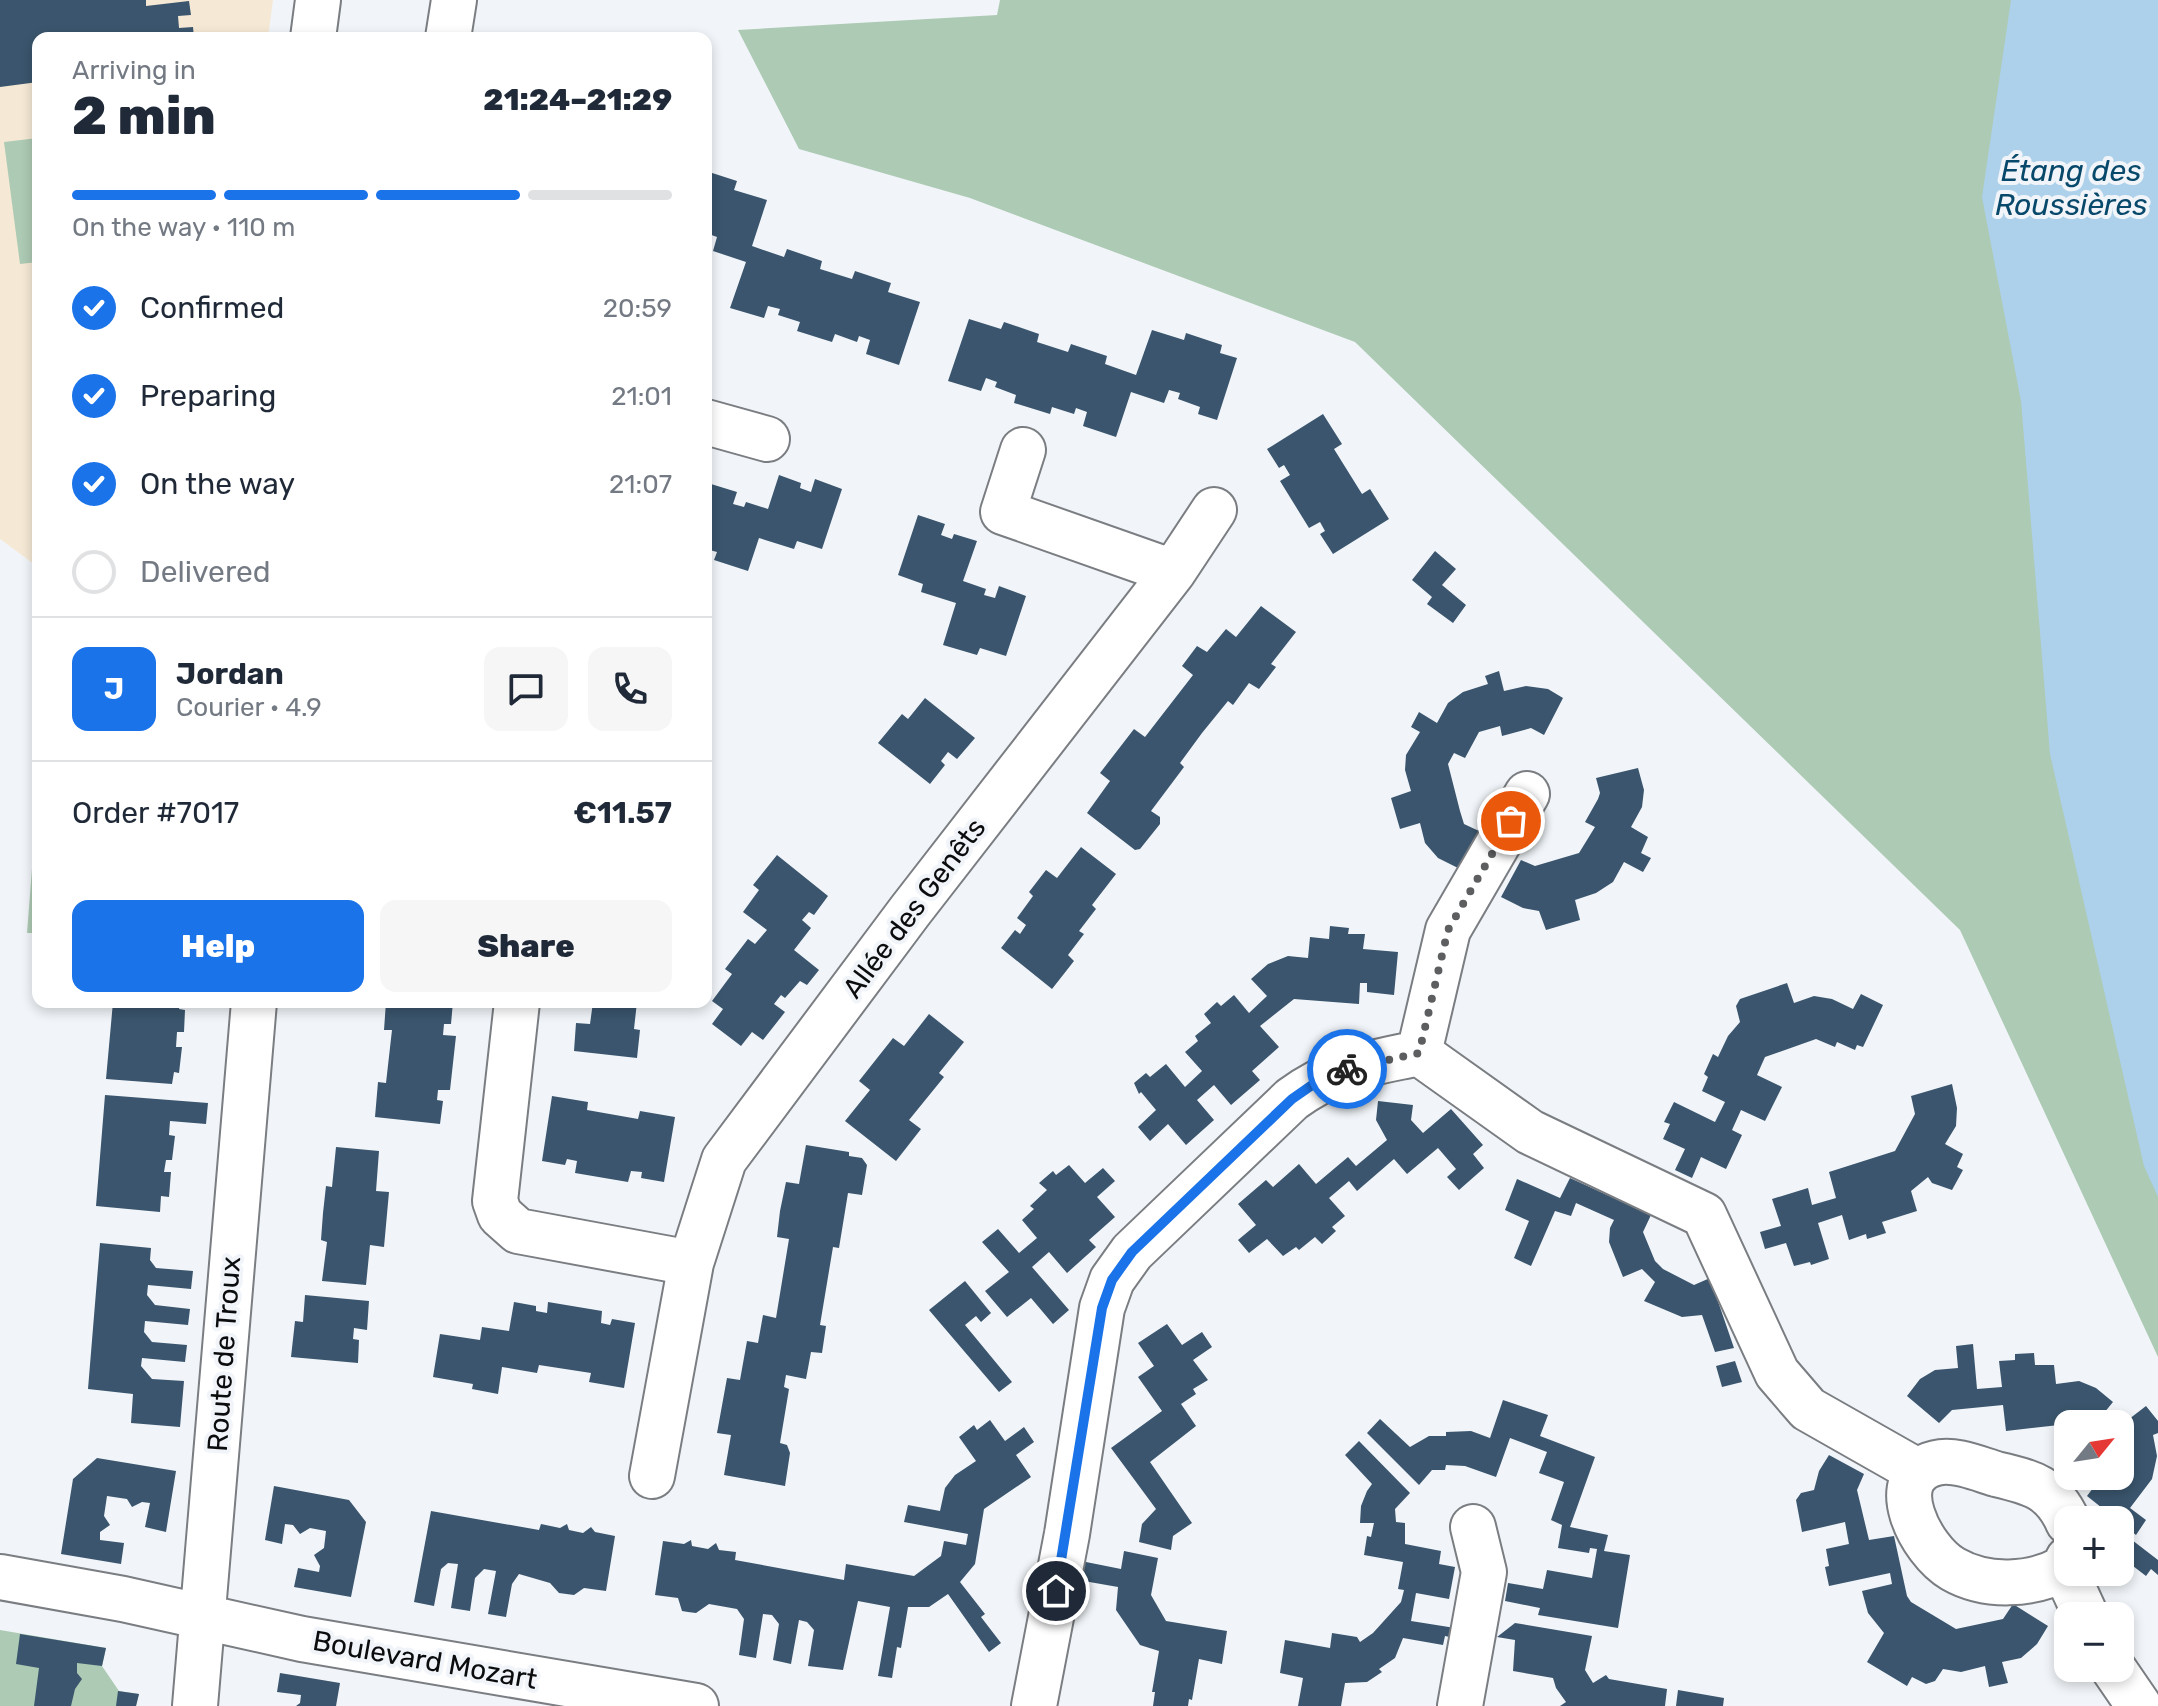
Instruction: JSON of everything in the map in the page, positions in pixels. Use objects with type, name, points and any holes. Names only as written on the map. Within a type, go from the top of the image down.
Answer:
[{"type":"street","points":[[314,32],[318,0]]},
{"type":"street","points":[[449,32],[454,0]]},
{"type":"street","points":[[712,424],[767,439]]},
{"type":"street","points":[[1023,450],[1003,512],[1173,572]]},
{"type":"street","name":"Allée des Genêts","points":[[652,1476],[691,1263],[724,1160],[910,911],[1173,572],[1214,510]]},
{"type":"street","points":[[1419,1053],[1448,930],[1527,794]]},
{"type":"street","name":"Route de Troux","points":[[195,1706],[253,1008]]},
{"type":"street","points":[[516,1008],[495,1201],[500,1215],[518,1231],[691,1263]]},
{"type":"street","points":[[1034,1706],[1067,1534],[1102,1308],[1112,1280],[1132,1252],[1292,1099],[1342,1070],[1419,1053],[1530,1132],[1704,1215],[1777,1373],[1808,1409],[1919,1472]]},
{"type":"street","points":[[2054,1572],[2027,1582],[1996,1581],[1971,1577],[1951,1568],[1931,1550],[1916,1528],[1909,1488],[1919,1472],[1935,1463],[1950,1462],[2029,1482],[2045,1489],[2060,1506]]},
{"type":"street","points":[[1460,1706],[1484,1572],[1473,1527]]},
{"type":"street","name":"Boulevard Mozart","points":[[0,1577],[302,1639],[696,1706]]},
{"type":"street","points":[[2123,1682],[2139,1706]]},
{"type":"shaded area","points":[[0,0],[273,0],[269,32],[32,32],[32,563],[0,539]]},
{"type":"green space","points":[[1000,0],[2158,0],[2158,1357],[1960,930],[1355,342],[970,198],[799,149],[738,30],[997,15]]},
{"type":"green space","points":[[32,139],[32,263],[20,264],[4,142]]},
{"type":"green space","points":[[32,868],[32,933],[27,933]]},
{"type":"green space","points":[[0,1630],[106,1648],[102,1666],[119,1691],[139,1694],[136,1706],[0,1706]]},
{"type":"water","name":"Étang des Roussières","points":[[2011,0],[2158,0],[2158,1197],[2144,1166],[2050,754],[2021,401],[1982,197]]},
{"type":"building","points":[[0,0],[146,0],[146,6],[189,1],[191,15],[178,16],[179,28],[193,27],[193,32],[32,32],[32,83],[0,87]]},
{"type":"building","points":[[712,173],[737,181],[734,190],[767,200],[752,246],[784,257],[787,249],[822,261],[820,269],[852,279],[855,271],[891,283],[888,292],[920,302],[899,365],[866,354],[870,340],[859,336],[857,342],[835,334],[832,342],[797,331],[800,322],[778,315],[780,309],[768,306],[764,318],[730,308],[746,262],[713,251],[717,237],[712,235]]},
{"type":"building","points":[[969,319],[1001,329],[1004,322],[1039,334],[1037,342],[1068,352],[1071,344],[1107,356],[1105,364],[1136,375],[1152,330],[1184,340],[1186,333],[1222,345],[1220,353],[1237,358],[1217,420],[1198,414],[1200,407],[1178,399],[1180,393],[1169,390],[1164,403],[1131,392],[1116,437],[1083,426],[1087,412],[1076,408],[1074,414],[1052,407],[1050,414],[1014,403],[1016,395],[995,387],[997,382],[986,378],[981,391],[948,381]]},
{"type":"building","points":[[1323,414],[1342,444],[1334,449],[1362,494],[1370,489],[1389,519],[1333,554],[1320,534],[1325,531],[1320,522],[1309,528],[1280,481],[1290,475],[1284,465],[1279,468],[1267,449]]},
{"type":"building","points":[[779,475],[801,483],[800,488],[811,492],[815,479],[842,489],[822,549],[797,541],[794,549],[759,538],[748,571],[714,560],[717,552],[712,551],[712,484],[737,492],[733,504],[744,507],[746,502],[768,509]]},
{"type":"building","points":[[918,515],[945,524],[941,535],[952,539],[954,534],[977,541],[963,581],[986,589],[984,595],[995,598],[999,586],[1026,596],[1006,656],[980,648],[977,655],[943,645],[956,603],[921,592],[923,584],[898,575]]},
{"type":"building","points":[[1435,551],[1456,569],[1442,585],[1466,605],[1453,623],[1427,604],[1432,597],[1412,580]]},
{"type":"building","points":[[1261,606],[1296,632],[1271,664],[1276,667],[1259,689],[1249,683],[1233,705],[1228,701],[1202,733],[1180,763],[1184,767],[1151,811],[1160,817],[1160,824],[1140,849],[1135,850],[1087,813],[1110,781],[1100,773],[1134,729],[1145,737],[1193,675],[1182,666],[1197,646],[1207,652],[1226,629],[1236,637]]},
{"type":"building","points":[[1499,671],[1504,691],[1526,686],[1548,689],[1563,698],[1544,735],[1531,728],[1502,736],[1500,726],[1479,732],[1465,758],[1454,753],[1448,764],[1464,824],[1479,831],[1458,868],[1438,858],[1425,843],[1420,823],[1400,829],[1391,798],[1411,791],[1405,770],[1406,755],[1420,732],[1411,727],[1419,712],[1437,723],[1448,703],[1463,692],[1488,684],[1485,676]]},
{"type":"building","points":[[925,698],[975,738],[957,759],[948,752],[941,761],[945,765],[930,784],[878,743],[902,714],[908,719]]},
{"type":"building","points":[[1638,768],[1644,790],[1642,807],[1631,827],[1648,837],[1641,853],[1651,858],[1643,872],[1624,862],[1613,882],[1596,893],[1575,900],[1580,920],[1546,930],[1539,911],[1523,908],[1501,897],[1521,860],[1535,866],[1579,853],[1595,827],[1585,822],[1600,793],[1596,778]]},
{"type":"building","points":[[1081,847],[1116,874],[1092,905],[1096,909],[1079,931],[1084,934],[1068,955],[1074,961],[1052,989],[1001,948],[1015,930],[1020,934],[1026,925],[1017,918],[1033,896],[1029,892],[1046,870],[1057,878]]},
{"type":"building","points":[[777,855],[828,896],[814,915],[809,912],[802,920],[811,928],[794,950],[819,970],[807,985],[800,981],[785,998],[781,995],[774,1004],[785,1012],[763,1040],[752,1032],[741,1046],[712,1024],[723,1009],[712,1001],[732,974],[725,969],[748,939],[755,944],[767,930],[743,912],[759,890],[753,885]]},
{"type":"building","points":[[1330,926],[1349,928],[1348,934],[1365,934],[1363,949],[1398,952],[1394,995],[1367,992],[1367,983],[1360,983],[1359,1004],[1294,999],[1260,1026],[1279,1047],[1252,1071],[1260,1080],[1231,1105],[1214,1085],[1197,1100],[1214,1120],[1186,1145],[1168,1124],[1150,1141],[1138,1127],[1156,1110],[1141,1092],[1139,1094],[1134,1083],[1146,1073],[1150,1077],[1166,1064],[1185,1087],[1202,1071],[1185,1052],[1198,1041],[1195,1036],[1211,1023],[1204,1014],[1217,1002],[1221,1006],[1234,995],[1249,1013],[1267,996],[1251,979],[1268,964],[1288,956],[1308,958],[1310,937],[1329,939]]},
{"type":"building","points":[[1787,983],[1794,1003],[1814,996],[1832,999],[1853,1009],[1861,994],[1883,1005],[1863,1047],[1857,1045],[1855,1050],[1837,1042],[1835,1047],[1816,1039],[1765,1057],[1757,1075],[1782,1087],[1765,1121],[1741,1110],[1732,1130],[1742,1135],[1726,1169],[1701,1157],[1692,1178],[1675,1170],[1685,1149],[1663,1139],[1670,1124],[1664,1122],[1674,1102],[1715,1122],[1725,1102],[1702,1091],[1708,1077],[1704,1074],[1713,1054],[1718,1057],[1728,1036],[1740,1022],[1736,1006],[1740,999]]},
{"type":"building","points":[[112,1008],[185,1010],[184,1032],[177,1032],[176,1047],[182,1047],[179,1073],[174,1072],[172,1084],[106,1079]]},
{"type":"building","points":[[386,1008],[452,1008],[451,1024],[444,1024],[443,1035],[456,1036],[450,1090],[438,1090],[437,1100],[443,1101],[440,1124],[375,1117],[378,1082],[386,1083],[392,1030],[384,1030]]},
{"type":"building","points":[[592,1008],[636,1008],[634,1029],[640,1030],[637,1058],[574,1051],[576,1023],[590,1024]]},
{"type":"building","points":[[929,1014],[964,1042],[939,1073],[944,1077],[909,1120],[921,1129],[896,1161],[845,1121],[870,1090],[859,1081],[893,1038],[904,1046]]},
{"type":"building","points":[[1952,1084],[1957,1108],[1956,1126],[1945,1144],[1963,1154],[1957,1167],[1963,1170],[1952,1190],[1932,1183],[1928,1177],[1911,1191],[1917,1211],[1882,1222],[1886,1233],[1867,1239],[1866,1234],[1849,1240],[1842,1215],[1818,1223],[1829,1259],[1811,1265],[1810,1262],[1794,1266],[1786,1243],[1765,1249],[1760,1232],[1781,1226],[1772,1199],[1808,1188],[1812,1205],[1836,1198],[1829,1172],[1895,1151],[1915,1114],[1911,1096]]},
{"type":"building","points":[[105,1095],[208,1103],[206,1124],[170,1121],[169,1135],[175,1136],[172,1160],[166,1160],[164,1172],[171,1172],[169,1197],[161,1196],[160,1212],[96,1206]]},
{"type":"building","points":[[552,1096],[588,1102],[587,1110],[638,1119],[640,1111],[675,1117],[664,1182],[641,1178],[642,1172],[631,1171],[628,1182],[575,1173],[577,1161],[567,1159],[565,1165],[542,1161]]},
{"type":"building","points":[[1378,1101],[1413,1105],[1411,1120],[1423,1133],[1451,1109],[1483,1145],[1473,1154],[1484,1168],[1459,1190],[1447,1177],[1456,1169],[1438,1148],[1407,1174],[1394,1159],[1357,1191],[1349,1181],[1329,1198],[1345,1216],[1332,1227],[1336,1231],[1322,1244],[1315,1237],[1299,1250],[1296,1247],[1283,1256],[1267,1239],[1249,1253],[1238,1240],[1256,1225],[1238,1204],[1266,1180],[1273,1187],[1299,1164],[1316,1184],[1348,1157],[1356,1166],[1387,1140],[1376,1120]]},
{"type":"building","points":[[806,1145],[849,1152],[849,1156],[862,1158],[867,1165],[862,1195],[848,1193],[839,1248],[833,1247],[820,1325],[826,1326],[822,1353],[811,1352],[806,1379],[786,1375],[784,1387],[789,1389],[780,1443],[787,1445],[790,1453],[785,1486],[724,1475],[731,1435],[717,1433],[727,1378],[740,1380],[747,1341],[758,1343],[763,1315],[776,1318],[789,1239],[777,1237],[780,1211],[786,1182],[799,1184]]},
{"type":"building","points":[[336,1147],[379,1151],[376,1191],[389,1192],[384,1247],[370,1245],[366,1285],[322,1281],[327,1242],[321,1240],[323,1213],[326,1186],[332,1187]]},
{"type":"building","points":[[1069,1165],[1085,1183],[1103,1168],[1115,1181],[1097,1197],[1115,1217],[1089,1240],[1096,1247],[1067,1273],[1049,1252],[1032,1267],[1069,1310],[1053,1324],[1031,1298],[1007,1317],[985,1291],[1009,1272],[982,1242],[998,1229],[1019,1253],[1037,1238],[1022,1220],[1034,1209],[1030,1206],[1047,1190],[1039,1183],[1053,1171],[1056,1175]]},
{"type":"building","points":[[1570,1178],[1651,1215],[1643,1232],[1655,1261],[1663,1269],[1694,1285],[1710,1278],[1734,1348],[1715,1352],[1702,1315],[1682,1317],[1644,1301],[1655,1282],[1642,1269],[1623,1277],[1609,1242],[1614,1220],[1576,1203],[1571,1216],[1555,1211],[1531,1266],[1514,1258],[1529,1221],[1505,1210],[1517,1179],[1560,1198]]},
{"type":"building","points":[[100,1243],[151,1248],[150,1260],[156,1268],[193,1271],[191,1289],[148,1285],[147,1295],[155,1305],[190,1309],[188,1325],[145,1321],[144,1332],[152,1342],[187,1345],[185,1362],[142,1358],[141,1366],[152,1379],[184,1381],[180,1427],[131,1423],[133,1394],[88,1389]]},
{"type":"building","points":[[965,1281],[991,1313],[981,1322],[976,1316],[965,1325],[1012,1382],[999,1392],[929,1310]]},
{"type":"building","points":[[305,1295],[369,1301],[367,1330],[354,1328],[353,1339],[359,1340],[358,1363],[291,1357],[295,1321],[303,1322]]},
{"type":"building","points":[[514,1302],[536,1306],[536,1311],[547,1313],[548,1302],[602,1311],[601,1323],[610,1325],[612,1319],[635,1323],[624,1388],[589,1382],[591,1373],[539,1365],[537,1373],[502,1367],[498,1394],[472,1389],[473,1384],[433,1377],[440,1334],[480,1340],[482,1327],[509,1331]]},
{"type":"building","points":[[1167,1324],[1182,1345],[1202,1332],[1212,1347],[1193,1360],[1208,1380],[1193,1389],[1196,1394],[1181,1404],[1196,1426],[1150,1462],[1192,1523],[1173,1536],[1171,1550],[1139,1542],[1142,1524],[1156,1509],[1111,1448],[1162,1411],[1138,1377],[1154,1366],[1138,1343]]},
{"type":"building","points":[[1973,1344],[1977,1389],[2002,1387],[1999,1361],[2015,1360],[2015,1354],[2034,1353],[2035,1365],[2054,1365],[2056,1384],[2079,1381],[2096,1388],[2113,1402],[2106,1410],[2054,1410],[2054,1426],[2006,1431],[2003,1405],[1952,1410],[1939,1423],[1907,1396],[1920,1379],[1935,1370],[1958,1368],[1956,1346]]},
{"type":"building","points":[[1735,1361],[1742,1382],[1722,1387],[1716,1366]]},
{"type":"building","points":[[1503,1400],[1548,1415],[1540,1436],[1595,1457],[1570,1527],[1608,1535],[1604,1551],[1630,1555],[1618,1628],[1538,1615],[1540,1608],[1505,1601],[1508,1583],[1543,1589],[1547,1570],[1592,1578],[1597,1549],[1590,1548],[1589,1553],[1558,1548],[1562,1525],[1551,1520],[1564,1482],[1539,1473],[1547,1452],[1510,1438],[1496,1477],[1465,1466],[1446,1465],[1445,1470],[1432,1470],[1419,1485],[1367,1433],[1380,1419],[1410,1447],[1429,1436],[1446,1436],[1446,1432],[1471,1431],[1490,1438]]},
{"type":"building","points":[[2146,1406],[2158,1421],[2158,1433],[2153,1435],[2157,1456],[2152,1479],[2132,1506],[2100,1506],[2087,1496],[2092,1490],[2134,1490],[2134,1415]]},
{"type":"building","points":[[990,1420],[1005,1441],[1024,1427],[1034,1442],[1016,1455],[1031,1477],[984,1509],[975,1564],[960,1582],[985,1614],[981,1617],[1001,1643],[989,1652],[948,1594],[929,1607],[908,1607],[892,1678],[878,1676],[890,1607],[858,1601],[843,1670],[808,1666],[814,1630],[807,1622],[799,1620],[791,1664],[773,1660],[779,1624],[772,1615],[763,1614],[756,1658],[739,1655],[744,1619],[737,1609],[709,1604],[696,1613],[682,1611],[678,1598],[655,1595],[663,1541],[684,1544],[691,1540],[692,1546],[708,1549],[716,1543],[719,1550],[736,1552],[735,1560],[844,1580],[846,1564],[914,1576],[941,1556],[944,1541],[966,1545],[968,1534],[904,1522],[908,1505],[940,1511],[945,1488],[955,1475],[976,1461],[959,1437],[974,1425],[977,1430]]},
{"type":"building","points":[[1359,1441],[1410,1493],[1395,1509],[1396,1522],[1405,1523],[1405,1544],[1441,1551],[1439,1564],[1455,1567],[1449,1599],[1416,1593],[1411,1621],[1455,1628],[1454,1638],[1445,1636],[1443,1645],[1403,1638],[1395,1658],[1379,1669],[1382,1672],[1367,1682],[1345,1683],[1341,1706],[1298,1706],[1303,1678],[1280,1673],[1285,1640],[1330,1648],[1332,1633],[1357,1637],[1360,1642],[1373,1633],[1401,1602],[1404,1590],[1398,1589],[1403,1562],[1364,1555],[1367,1536],[1371,1537],[1374,1523],[1360,1523],[1361,1506],[1372,1484],[1345,1455]]},
{"type":"building","points":[[1829,1455],[1864,1474],[1857,1490],[1869,1540],[1894,1536],[1911,1602],[1956,1629],[2003,1619],[2013,1604],[2048,1626],[2037,1644],[2021,1658],[2002,1662],[2008,1683],[1989,1687],[1985,1666],[1961,1672],[1943,1669],[1935,1681],[1926,1684],[1912,1677],[1907,1686],[1867,1662],[1884,1633],[1868,1613],[1862,1591],[1892,1584],[1890,1573],[1829,1586],[1825,1567],[1829,1566],[1826,1549],[1849,1544],[1845,1522],[1802,1532],[1796,1500],[1801,1493],[1814,1490],[1819,1471]]},
{"type":"building","points":[[97,1458],[176,1471],[166,1532],[145,1527],[150,1503],[142,1502],[132,1507],[127,1499],[107,1496],[104,1516],[110,1525],[100,1532],[100,1540],[124,1543],[121,1564],[61,1554],[73,1479]]},
{"type":"building","points":[[274,1486],[349,1500],[366,1522],[351,1597],[294,1587],[298,1568],[319,1572],[320,1566],[314,1555],[324,1548],[326,1531],[310,1528],[300,1534],[293,1525],[285,1524],[282,1544],[265,1540]]},
{"type":"building","points":[[431,1511],[539,1530],[541,1524],[560,1528],[567,1524],[569,1530],[583,1533],[591,1527],[595,1532],[615,1536],[606,1591],[584,1588],[574,1595],[559,1593],[550,1583],[519,1574],[512,1584],[506,1617],[488,1614],[496,1571],[484,1569],[475,1578],[470,1611],[451,1608],[458,1564],[448,1563],[441,1569],[434,1606],[414,1602]]},
{"type":"building","points":[[2134,1511],[2146,1520],[2136,1535],[2134,1533]]},
{"type":"building","points":[[2134,1542],[2158,1560],[2158,1575],[2151,1569],[2146,1576],[2134,1567]]},
{"type":"building","points":[[1124,1551],[1158,1558],[1151,1595],[1166,1621],[1227,1631],[1222,1664],[1199,1659],[1192,1700],[1189,1699],[1188,1706],[1153,1706],[1155,1692],[1152,1692],[1159,1651],[1140,1645],[1116,1610],[1118,1587],[1078,1580],[1081,1561],[1121,1569]]},
{"type":"building","points":[[1515,1623],[1592,1636],[1585,1670],[1593,1683],[1606,1675],[1609,1679],[1667,1689],[1665,1706],[1560,1706],[1566,1702],[1553,1678],[1513,1671],[1515,1640],[1497,1637]]},
{"type":"building","points":[[20,1634],[106,1648],[102,1666],[77,1663],[77,1673],[82,1679],[75,1689],[71,1706],[34,1706],[39,1668],[16,1664]]},
{"type":"building","points":[[280,1673],[340,1683],[336,1706],[296,1706],[300,1703],[301,1695],[277,1692]]},
{"type":"building","points":[[1678,1690],[1724,1698],[1723,1706],[1676,1706]]},
{"type":"building","points":[[118,1691],[139,1694],[136,1706],[116,1706]]},
{"type":"way so far","points":[[1347,1069],[1419,1053],[1448,930],[1511,821]]},
{"type":"route","points":[[1056,1591],[1102,1308],[1112,1280],[1132,1252],[1292,1099],[1315,1083],[1347,1069]]}]
